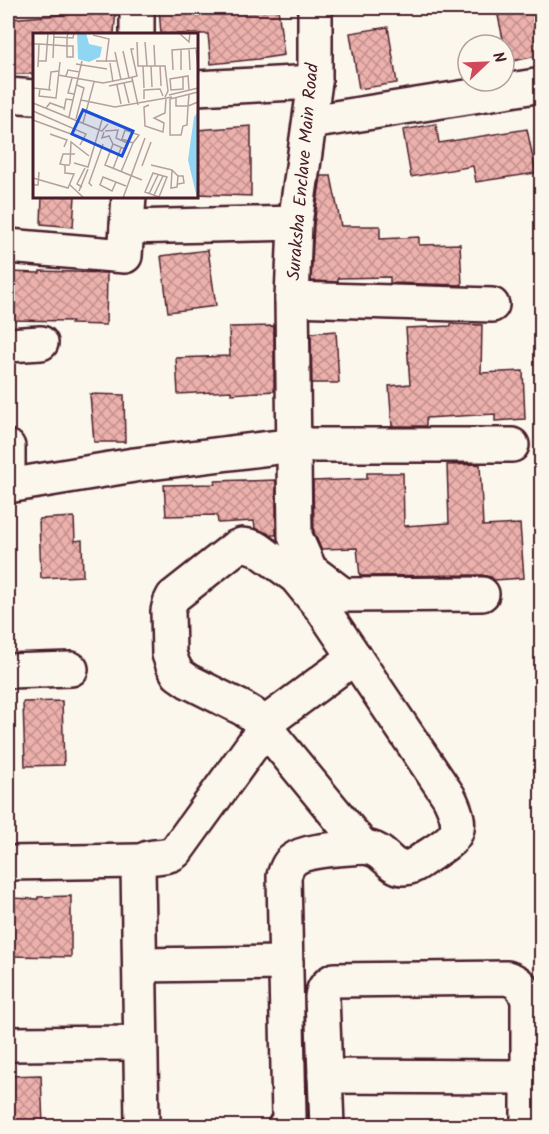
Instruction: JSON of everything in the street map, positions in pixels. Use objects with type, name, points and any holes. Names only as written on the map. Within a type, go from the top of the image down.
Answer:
[{"type":"street","points":[[137,8],[137,33]]},
{"type":"street","name":"Suraksha Enclave Main Road","points":[[315,8],[315,82],[295,223],[292,299],[295,536],[310,570],[333,603]]},
{"type":"street","points":[[198,88],[315,82]]},
{"type":"street","points":[[310,122],[542,85]]},
{"type":"street","points":[[8,95],[33,97]]},
{"type":"street","points":[[8,246],[127,226],[295,223]]},
{"type":"street","points":[[292,299],[492,305]]},
{"type":"street","points":[[8,345],[40,343]]},
{"type":"street","points":[[8,447],[8,486],[134,465],[295,445],[512,445]]},
{"type":"street","points":[[285,1126],[290,1116],[284,876],[286,868],[291,861],[307,853],[363,847],[372,847],[399,867],[414,866],[450,841],[456,834],[458,820],[449,797],[355,657],[333,603],[258,549],[242,545],[235,548],[173,597],[168,610],[169,654],[172,665],[178,674],[188,681],[252,714],[363,847]]},
{"type":"street","points":[[333,603],[482,594]]},
{"type":"street","points":[[8,863],[140,861],[172,855],[238,765],[261,732],[263,725],[355,657]]},
{"type":"street","points":[[8,671],[71,669]]},
{"type":"street","points":[[238,765],[296,765]]},
{"type":"street","points":[[140,861],[138,866],[143,1126]]},
{"type":"street","points":[[140,965],[286,963]]},
{"type":"street","points":[[327,1126],[322,997],[323,989],[328,983],[334,980],[507,978],[515,980],[522,986],[528,1001],[528,1126]]},
{"type":"street","points":[[8,1044],[141,1043]]},
{"type":"street","points":[[325,1076],[528,1077]]},
{"type":"building","points":[[85,8],[116,8],[114,33],[33,33],[33,74],[8,74],[8,19],[84,13]]},
{"type":"building","points":[[159,8],[278,8],[284,55],[211,64],[208,34],[161,33]]},
{"type":"building","points":[[542,8],[542,55],[516,60],[516,33],[502,33],[497,11]]},
{"type":"building","points":[[388,27],[397,83],[359,89],[350,33]]},
{"type":"building","points":[[436,124],[439,143],[527,129],[536,173],[476,182],[473,166],[411,177],[403,130]]},
{"type":"building","points":[[251,126],[251,196],[198,194],[198,130]]},
{"type":"building","points":[[321,176],[331,176],[341,226],[380,226],[380,239],[419,237],[419,245],[460,244],[462,285],[390,283],[390,277],[338,278],[338,282],[311,281],[314,225]]},
{"type":"building","points":[[42,198],[75,198],[73,227],[41,224]]},
{"type":"building","points":[[208,250],[216,306],[168,312],[161,256]]},
{"type":"building","points":[[40,271],[107,273],[106,325],[71,324],[72,321],[8,320],[9,272],[40,273]]},
{"type":"building","points":[[451,324],[482,325],[481,373],[523,371],[525,419],[495,421],[495,414],[426,418],[426,426],[392,426],[389,386],[410,384],[406,328],[451,326]]},
{"type":"building","points":[[274,326],[274,391],[178,394],[176,358],[230,356],[229,327]]},
{"type":"building","points":[[336,331],[339,383],[312,383],[311,333]]},
{"type":"building","points":[[90,394],[124,395],[125,442],[94,442]]},
{"type":"building","points":[[480,464],[483,526],[520,524],[524,578],[494,580],[482,575],[360,576],[357,548],[321,549],[314,532],[313,481],[367,479],[367,473],[403,473],[404,526],[449,523],[447,465]]},
{"type":"building","points":[[276,480],[276,535],[255,528],[254,521],[218,523],[217,515],[166,516],[164,485],[215,484],[215,481]]},
{"type":"building","points":[[74,517],[75,541],[82,540],[83,576],[41,578],[39,519]]},
{"type":"building","points":[[62,701],[64,765],[25,766],[23,702]]},
{"type":"building","points":[[71,896],[71,957],[8,956],[8,898],[38,899],[38,897]]},
{"type":"building","points":[[41,1075],[43,1126],[8,1126],[8,1076]]}]
